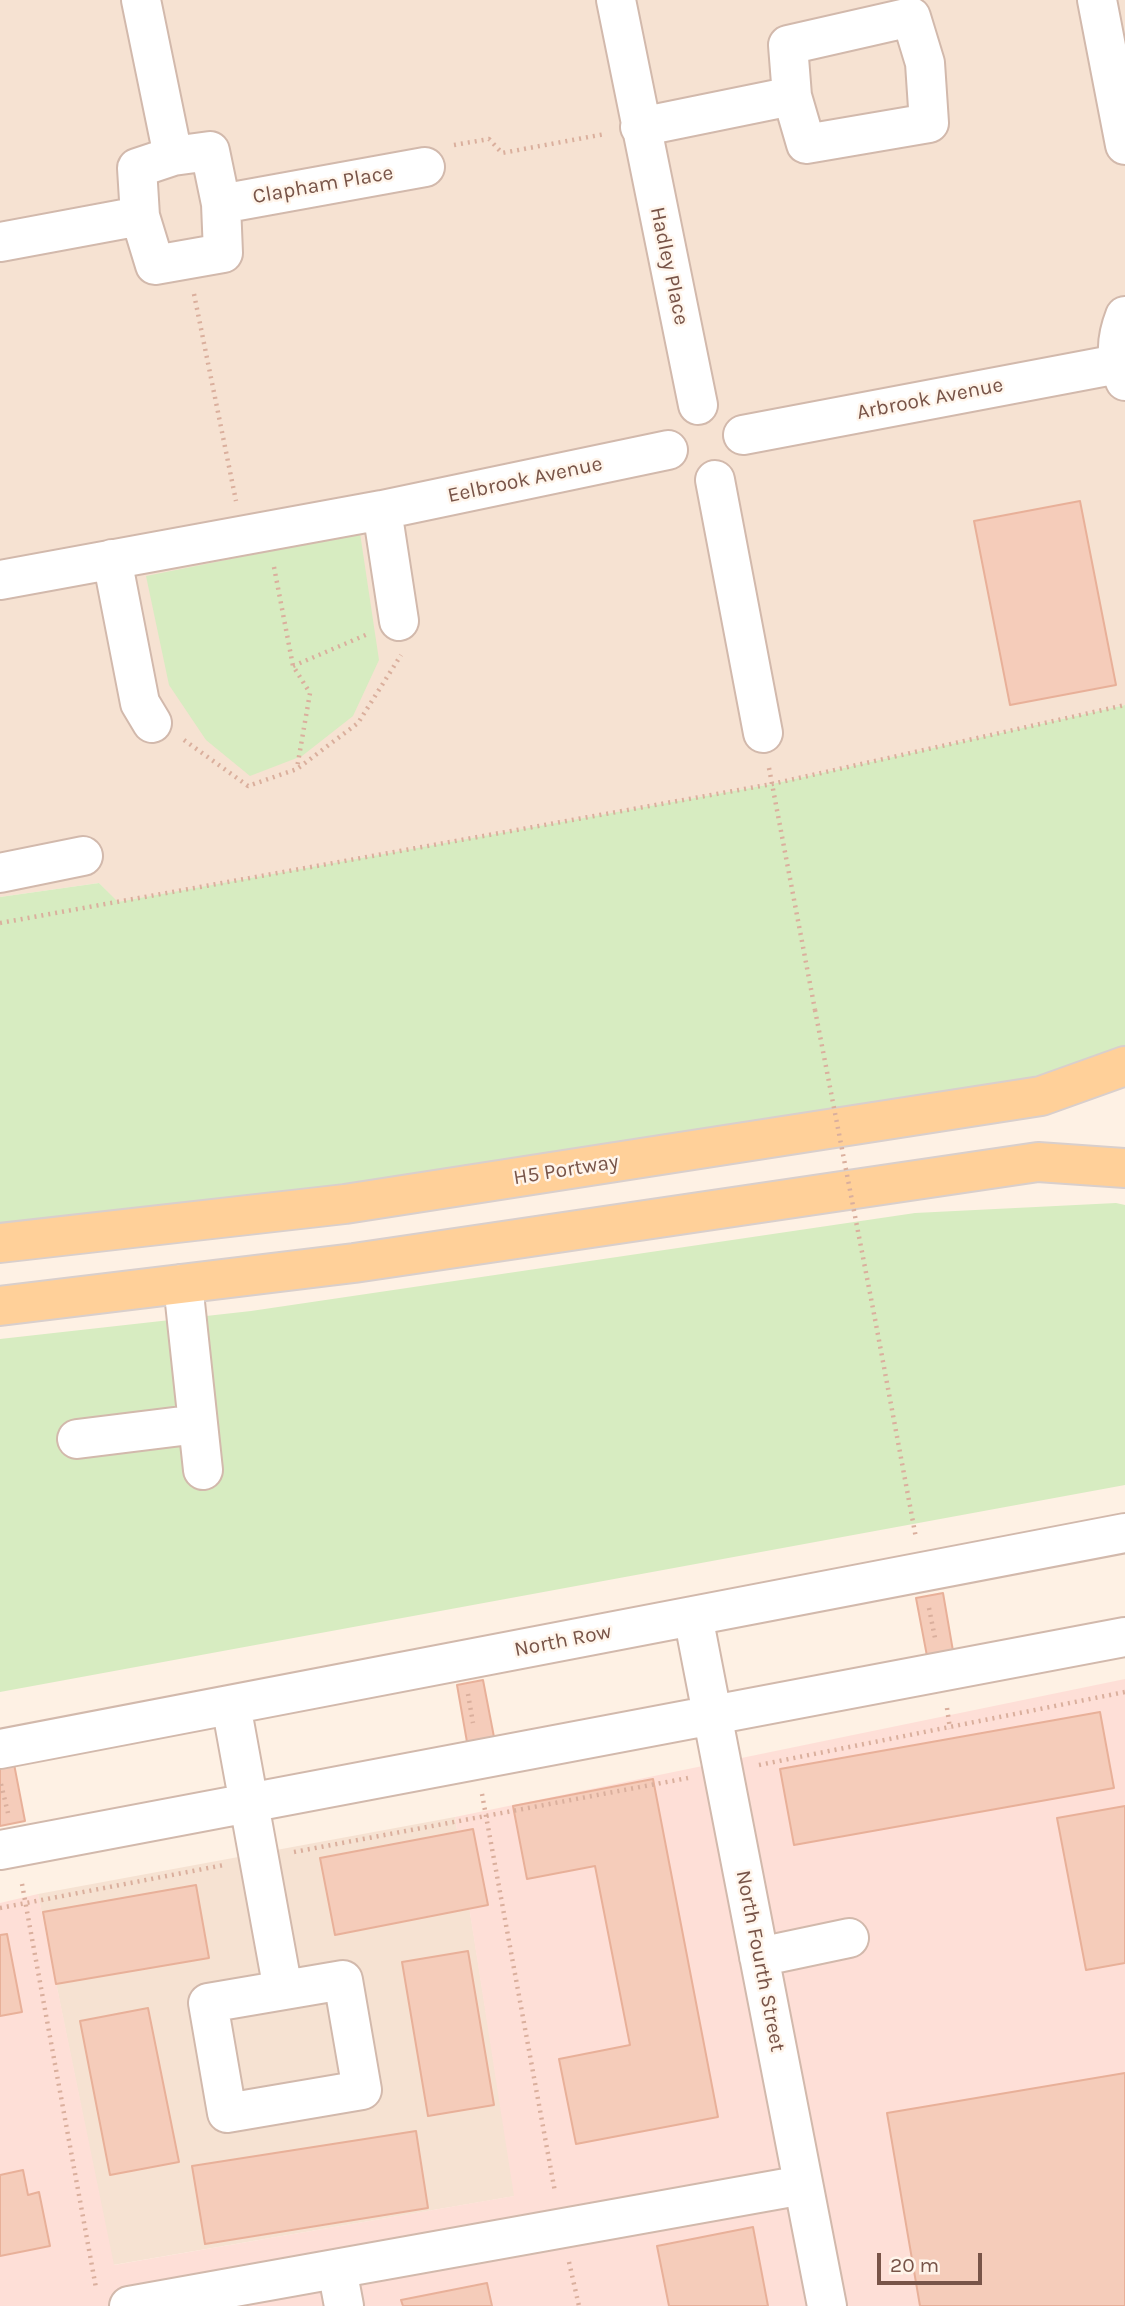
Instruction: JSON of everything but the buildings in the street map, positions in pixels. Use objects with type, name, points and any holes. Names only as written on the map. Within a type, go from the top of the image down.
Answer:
[{"type":"main road","name":"H5 Portway","points":[[0,1243],[357,1203],[1041,1096],[1125,1066]]},
{"type":"main road","points":[[0,1306],[354,1263],[1038,1162],[1125,1168]]},
{"type":"street","points":[[141,0],[173,156]]},
{"type":"street","name":"Hadley Place","points":[[616,0],[698,405]]},
{"type":"street","points":[[1097,0],[1125,145]]},
{"type":"street","points":[[640,127],[792,96]]},
{"type":"street","points":[[210,151],[222,204],[223,253],[155,265],[140,216],[137,168],[173,156],[210,151]]},
{"type":"street","name":"Clapham Place","points":[[222,204],[425,167]]},
{"type":"street","points":[[0,242],[140,216]]},
{"type":"street","points":[[1121,373],[1118,333],[1125,316]]},
{"type":"street","name":"Arbrook Avenue","points":[[743,435],[1121,373]]},
{"type":"street","points":[[698,405],[710,405],[731,414],[743,435],[741,458],[735,468],[715,480],[691,478],[673,462],[668,450],[668,438],[678,417],[698,405]]},
{"type":"street","name":"Eelbrook Avenue","points":[[0,580],[382,510],[668,450]]},
{"type":"street","points":[[715,480],[763,733]]},
{"type":"street","points":[[382,510],[399,621]]},
{"type":"street","points":[[112,559],[140,703],[152,723]]},
{"type":"street","points":[[0,873],[83,856]]},
{"type":"street","points":[[183,1284],[203,1469]]},
{"type":"street","points":[[77,1439],[198,1424]]},
{"type":"street","name":"North Row","points":[[0,1749],[1125,1533]]},
{"type":"street","name":"North Fourth Street","points":[[692,1616],[827,2306]]},
{"type":"street","points":[[8,1849],[1125,1637]]},
{"type":"street","points":[[231,1705],[283,1990]]},
{"type":"street","points":[[759,1957],[849,1938]]},
{"type":"street","points":[[343,1980],[362,2090],[227,2113],[208,2003],[283,1990],[343,1980]]},
{"type":"street","points":[[113,2299],[337,2269],[803,2185]]},
{"type":"street","points":[[337,2269],[344,2306]]},
{"type":"path","points":[[425,167],[448,146],[489,139],[502,153],[640,127]]},
{"type":"path","points":[[187,258],[257,531],[273,562],[293,666],[310,693],[297,769]]},
{"type":"path","points":[[152,723],[198,747],[248,786],[297,769],[359,723],[401,659],[399,621],[293,666]]},
{"type":"path","points":[[0,923],[772,784],[1125,705]]},
{"type":"path","points":[[763,733],[922,1572]]},
{"type":"path","points":[[462,1660],[479,1759],[484,1817],[579,2306]]},
{"type":"path","points":[[0,1908],[723,1772],[1125,1692]]},
{"type":"path","points":[[0,1778],[8,1849],[25,1903],[113,2299]]},
{"type":"shaded area","points":[[0,0],[1125,0],[1125,705],[772,784],[118,903],[99,883],[0,897]]},
{"type":"shaded area","points":[[1125,1679],[1125,2306],[0,2306],[0,1903],[38,1894],[114,2265],[514,2196],[455,1817]]},
{"type":"shaded area","points":[[455,1817],[515,2196],[113,2265],[38,1894]]},
{"type":"green space","points":[[360,533],[379,660],[353,716],[302,756],[250,776],[206,740],[169,685],[146,576]]},
{"type":"green space","points":[[1125,705],[1125,1066],[0,1243],[0,897],[99,883],[118,902],[772,784]]},
{"type":"green space","points":[[1116,1203],[1125,1205],[1125,1485],[0,1692],[0,1339],[251,1311],[915,1213]]}]
